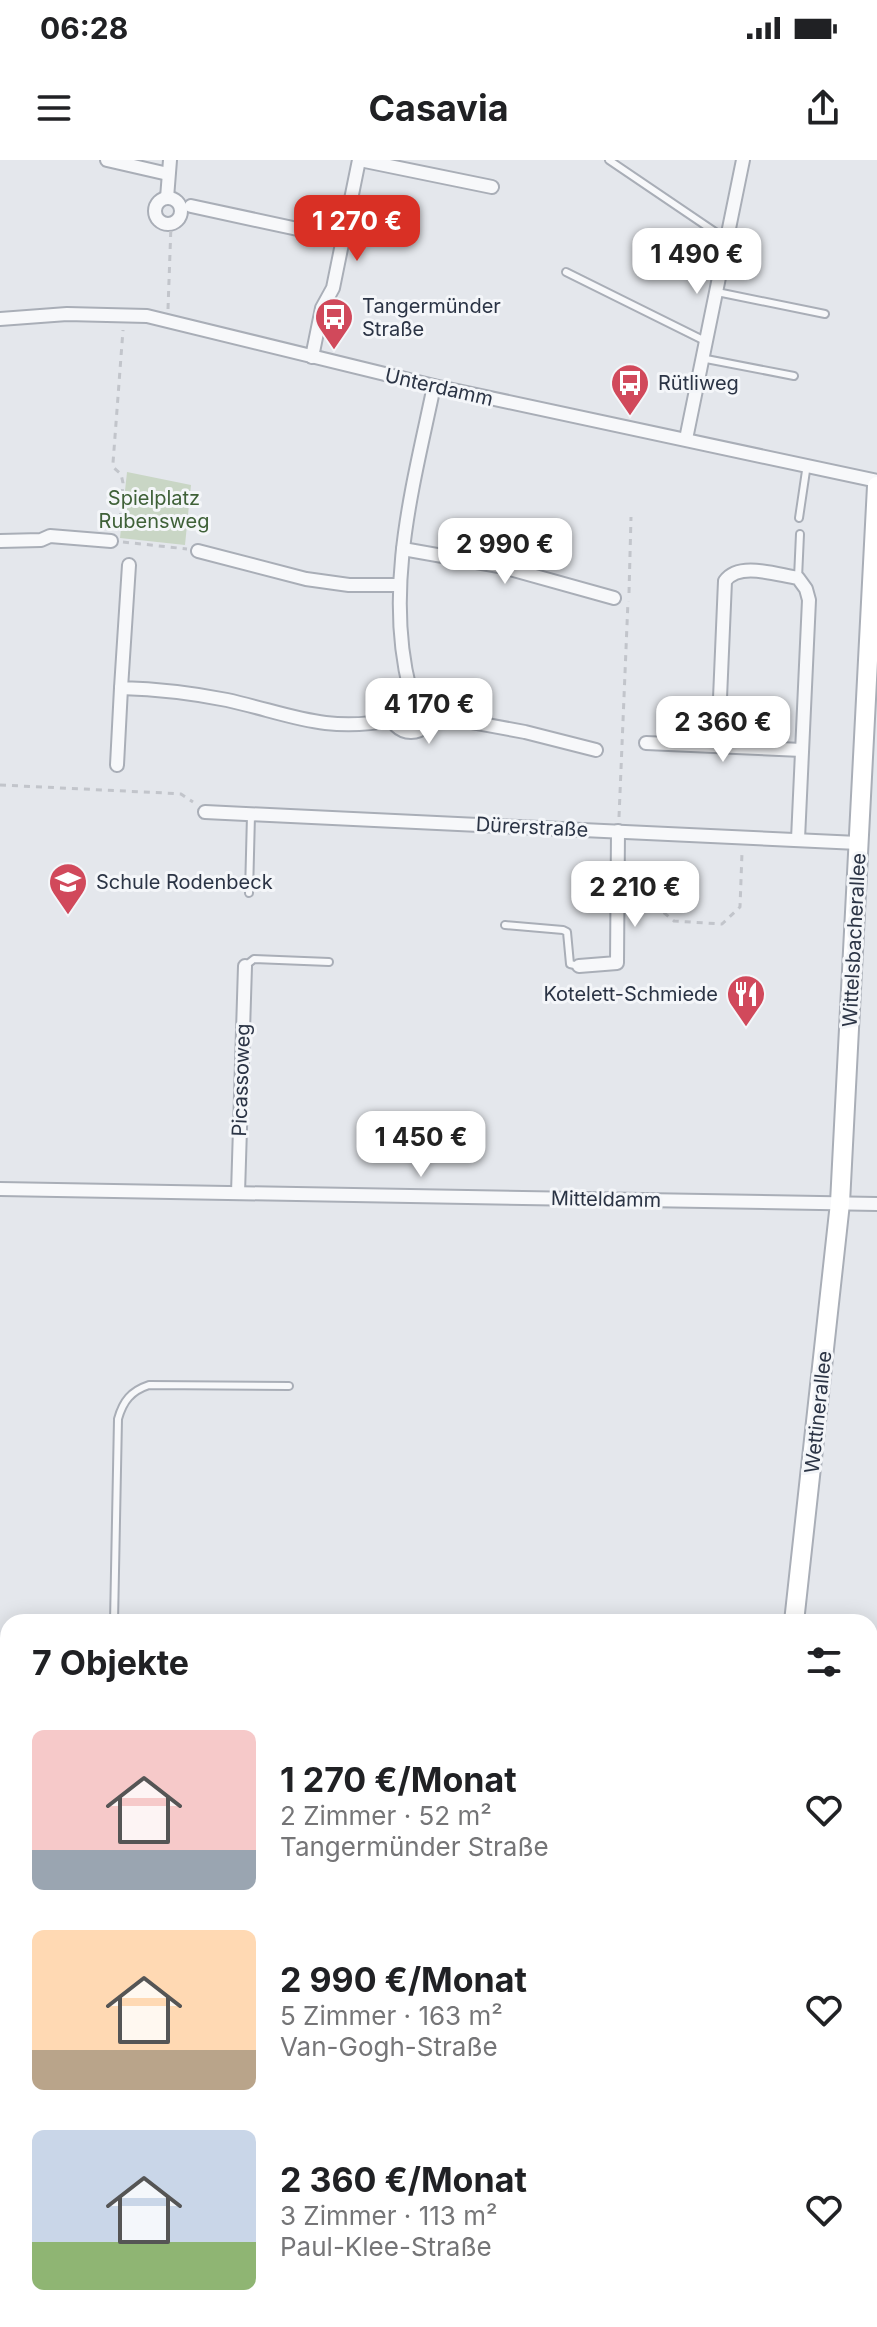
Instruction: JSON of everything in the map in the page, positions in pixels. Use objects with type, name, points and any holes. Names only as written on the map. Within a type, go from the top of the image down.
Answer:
[{"type":"street","points":[[107,160],[168,174]]},
{"type":"street","points":[[170,160],[167,198],[159,201],[155,209],[156,218],[162,224],[171,225]]},
{"type":"street","points":[[312,357],[322,308],[333,288],[360,160],[492,187]]},
{"type":"street","points":[[686,439],[743,160]]},
{"type":"street","points":[[191,206],[344,239]]},
{"type":"street","name":"Unterdamm","points":[[0,319],[67,314],[124,315],[168,321],[434,386],[807,464],[877,484]]},
{"type":"street","points":[[410,690],[403,664],[399,585],[406,520],[434,386]]},
{"type":"street","name":"Wittelsbacherallee","points":[[840,1203],[877,484]]},
{"type":"street","points":[[0,541],[41,540],[50,536],[111,541]]},
{"type":"street","points":[[403,549],[499,566],[614,598]]},
{"type":"street","points":[[198,551],[306,579],[349,585],[399,585]]},
{"type":"street","points":[[117,765],[129,565]]},
{"type":"street","points":[[718,745],[725,581],[730,574],[743,570],[798,578],[809,600],[798,839]]},
{"type":"street","points":[[121,688],[190,693],[304,722],[368,725],[392,720]]},
{"type":"street","points":[[410,690],[427,697],[433,715],[429,723],[414,732],[405,732],[392,720],[390,712],[395,697],[410,690]]},
{"type":"street","points":[[433,715],[525,732],[596,750]]},
{"type":"street","points":[[646,743],[802,750]]},
{"type":"street","name":"Dürerstraße","points":[[205,812],[858,843]]},
{"type":"street","points":[[579,966],[617,963],[618,831]]},
{"type":"street","name":"Picassoweg","points":[[238,1193],[245,966]]},
{"type":"street","name":"Mitteldamm","points":[[0,1189],[877,1204]]},
{"type":"street","name":"Wettinerallee","points":[[795,1614],[840,1203]]},
{"type":"lane","points":[[609,160],[727,240]]},
{"type":"lane","points":[[566,272],[705,341]]},
{"type":"lane","points":[[717,292],[825,314]]},
{"type":"lane","points":[[701,358],[794,376]]},
{"type":"lane","points":[[799,518],[807,464]]},
{"type":"lane","points":[[798,578],[800,534]]},
{"type":"lane","points":[[249,893],[251,815]]},
{"type":"lane","points":[[505,925],[567,932],[570,964],[579,966]]},
{"type":"lane","points":[[245,966],[254,959],[329,962]]},
{"type":"lane","points":[[114,1614],[118,1419],[126,1401],[133,1392],[149,1385],[289,1386]]},
{"type":"path","points":[[168,321],[171,225]]},
{"type":"path","points":[[124,315],[113,463],[123,483],[118,541],[198,551]]},
{"type":"path","points":[[618,831],[631,517]]},
{"type":"path","points":[[0,785],[181,794],[205,812]]},
{"type":"path","points":[[617,896],[646,898],[674,921],[722,924],[740,907],[743,837]]},
{"type":"green space","name":"Spielplatz Rubensweg","points":[[127,472],[191,485],[185,545],[120,538]]},
{"type":"place","name":"Tangermünder Straße","points":[[334,351]]},
{"type":"place","name":"Rütliweg","points":[[630,417]]},
{"type":"place","name":"Schule Rodenbeck","points":[[68,916]]},
{"type":"place","name":"Kotelett-Schmiede","points":[[746,1028]]}]
